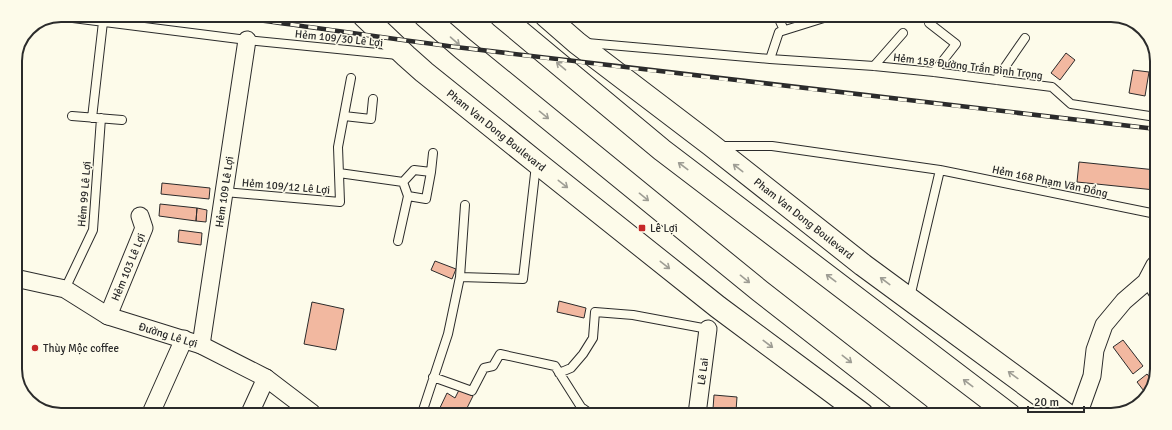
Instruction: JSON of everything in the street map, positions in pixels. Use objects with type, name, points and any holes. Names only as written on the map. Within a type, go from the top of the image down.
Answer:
[{"type":"main road","name":"Pham Van Dong Boulevard","points":[[370,22],[406,56],[536,162],[718,307],[854,408]]},
{"type":"main road","points":[[432,22],[474,58],[760,291],[910,408]]},
{"type":"main road","points":[[508,22],[662,150],[1001,408]]},
{"type":"main road","name":"Pham Van Dong Boulevard","points":[[553,22],[577,43],[863,265],[1058,408]]},
{"type":"street","name":"Hẻm 109 Lê Lợi","points":[[201,345],[247,40]]},
{"type":"street","name":"Hẻm 103 Lê Lợi","points":[[108,316],[144,228],[140,216]]},
{"type":"street","points":[[1081,408],[1092,376],[1095,350],[1104,325],[1124,301],[1146,282],[1150,275]]},
{"type":"street","name":"Đường Lê Lợi","points":[[22,280],[65,289],[108,316],[201,345],[266,378],[305,408]]},
{"type":"street","name":"Lê Lai","points":[[698,408],[708,329]]},
{"type":"street","points":[[153,408],[184,339]]},
{"type":"street","points":[[252,408],[266,378]]},
{"type":"lane","name":"Hẻm 109/30 Lê Lợi","points":[[103,22],[247,40],[406,56]]},
{"type":"lane","points":[[92,118],[103,22]]},
{"type":"lane","points":[[780,22],[784,30]]},
{"type":"lane","points":[[770,59],[779,32],[810,22]]},
{"type":"lane","points":[[930,23],[956,44],[934,72]]},
{"type":"lane","points":[[874,66],[903,33]]},
{"type":"lane","points":[[996,80],[1025,38]]},
{"type":"lane","name":"Hẻm 158 Đường Trần Bình Trọng","points":[[577,43],[934,72],[1052,88],[1071,104],[1150,116]]},
{"type":"lane","name":"Hẻm 109/12 Lê Lợi","points":[[224,192],[340,202],[338,147],[351,78]]},
{"type":"lane","points":[[344,116],[371,119],[373,99]]},
{"type":"lane","points":[[72,116],[122,120]]},
{"type":"lane","name":"Hẻm 99 Lê Lợi","points":[[65,289],[93,230],[101,118]]},
{"type":"lane","name":"Hẻm 168 Phạm Văn Đồng","points":[[711,146],[772,146],[940,170],[1150,213]]},
{"type":"lane","points":[[408,196],[426,199],[433,153]]},
{"type":"lane","points":[[460,277],[523,279],[536,162]]},
{"type":"lane","points":[[398,241],[408,196],[404,182],[414,170],[431,172]]},
{"type":"lane","points":[[910,299],[940,170]]},
{"type":"lane","name":"Hẻm 109/12 Lê Lợi","points":[[339,173],[404,182]]},
{"type":"lane","points":[[424,408],[448,334],[460,277],[465,205]]},
{"type":"lane","points":[[1146,282],[1150,289]]},
{"type":"lane","points":[[559,373],[571,368],[583,354],[593,338],[595,312],[633,315],[708,329]]},
{"type":"lane","points":[[434,377],[472,392],[484,368],[493,366],[500,354],[555,366],[582,408]]},
{"type":"building","points":[[1066,53],[1075,60],[1060,80],[1051,73]]},
{"type":"building","points":[[1133,70],[1149,72],[1145,96],[1129,93]]},
{"type":"building","points":[[1079,162],[1150,169],[1150,189],[1077,182]]},
{"type":"building","points":[[162,183],[210,188],[209,199],[161,194]]},
{"type":"building","points":[[160,204],[197,208],[196,221],[159,216]]},
{"type":"building","points":[[197,208],[207,210],[206,222],[196,221]]},
{"type":"building","points":[[179,230],[202,233],[201,245],[178,242]]},
{"type":"building","points":[[435,261],[456,269],[452,279],[431,270]]},
{"type":"building","points":[[559,301],[586,308],[584,318],[557,312]]},
{"type":"building","points":[[312,302],[344,309],[336,350],[304,344]]},
{"type":"building","points":[[1123,340],[1143,366],[1133,374],[1113,347]]},
{"type":"building","points":[[1147,374],[1149,377],[1143,390],[1137,382]]},
{"type":"building","points":[[459,390],[473,396],[467,408],[440,408],[447,393],[455,398]]},
{"type":"building","points":[[714,395],[737,397],[736,408],[713,408]]},
{"type":"railway","points":[[272,22],[551,59],[1150,128]]},
{"type":"place","name":"Lê Lợi","points":[[642,228]]},
{"type":"place","name":"Thùy Mộc coffee","points":[[35,348]]}]
